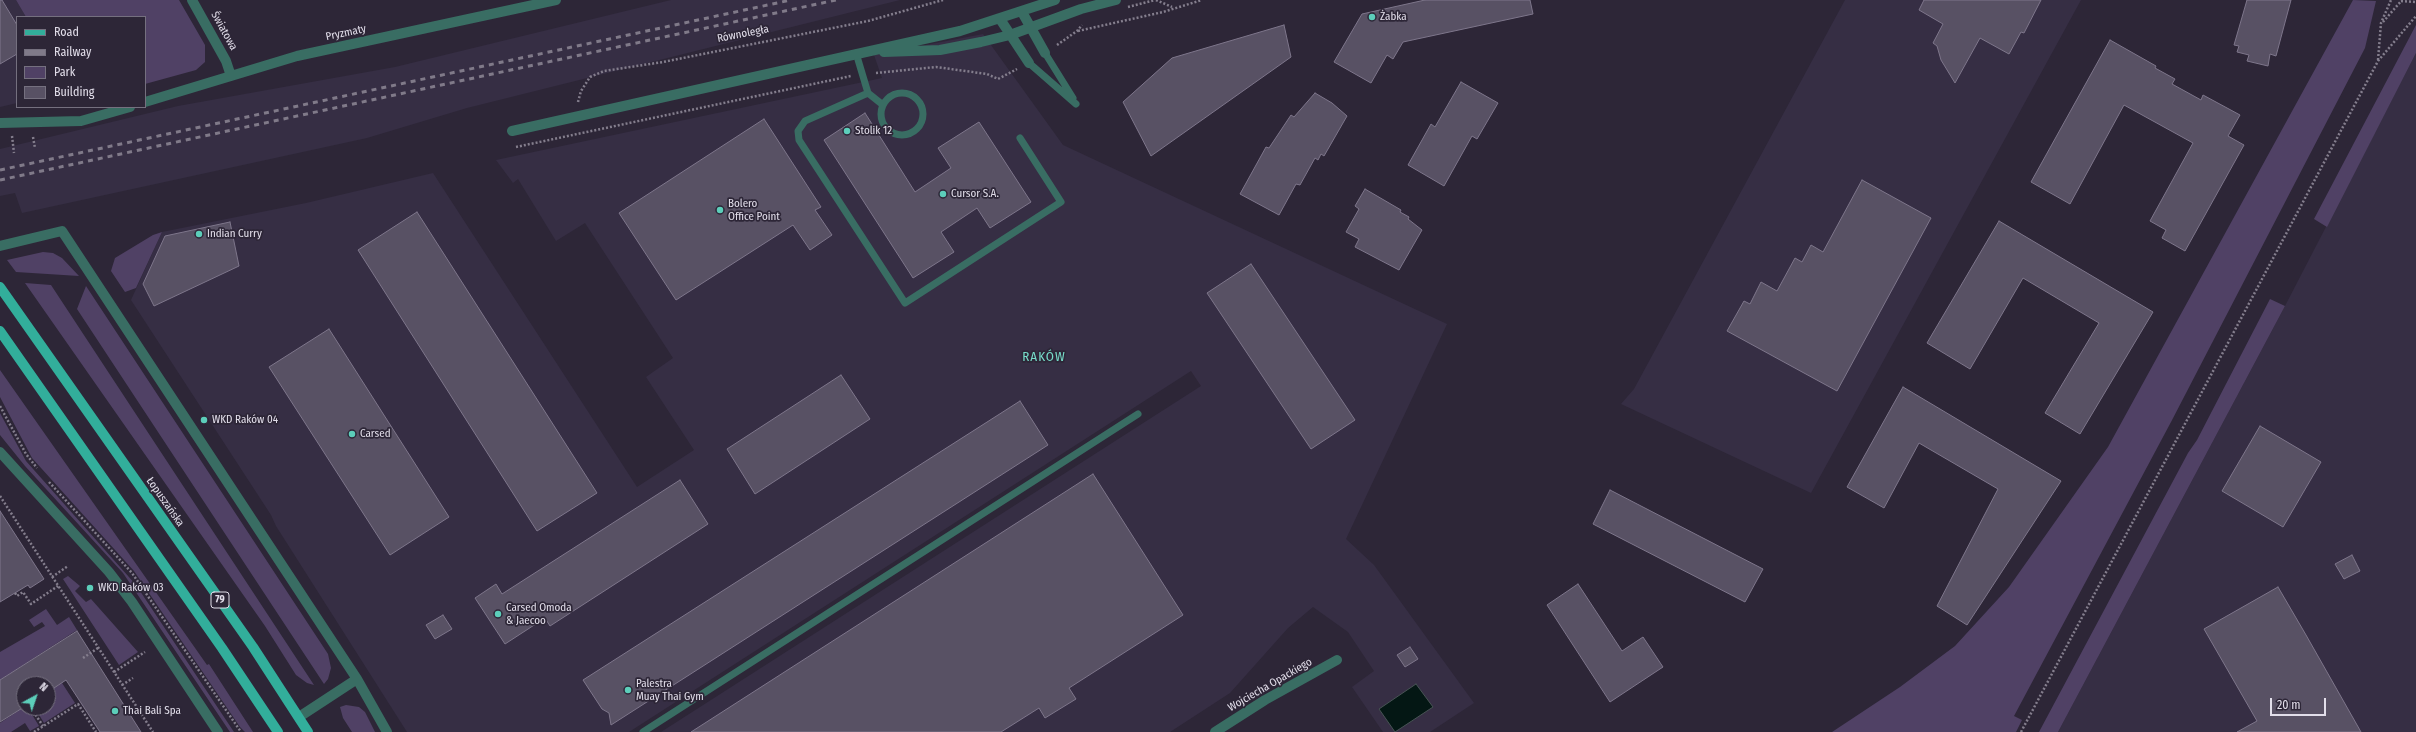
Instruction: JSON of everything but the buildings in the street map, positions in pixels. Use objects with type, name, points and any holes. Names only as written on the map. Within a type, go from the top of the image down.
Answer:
[{"type":"main road","name":"Łopuszańska","points":[[0,287],[265,664],[308,732]]},
{"type":"main road","name":"79","points":[[0,331],[222,648],[278,732]]},
{"type":"street","name":"Światowa","points":[[192,0],[226,61],[231,76]]},
{"type":"street","name":"Pryzmaty","points":[[146,102],[297,56],[541,2],[556,0]]},
{"type":"street","points":[[512,131],[960,31],[1055,0]]},
{"type":"street","points":[[856,53],[940,50],[1010,35],[1031,26],[1116,0]]},
{"type":"street","points":[[1022,12],[1046,53]]},
{"type":"street","points":[[1000,19],[1029,63]]},
{"type":"street","points":[[0,123],[21,121],[81,121],[126,108]]},
{"type":"street","points":[[0,246],[62,231],[357,679],[387,732]]},
{"type":"street","points":[[0,452],[109,572],[132,602],[218,732]]},
{"type":"street","name":"Wojciecha Opackiego","points":[[1215,732],[1266,700],[1337,660]]},
{"type":"street","points":[[299,717],[357,679]]},
{"type":"lane","points":[[856,53],[868,94],[883,104]]},
{"type":"lane","points":[[1029,63],[1076,104],[1046,53]]},
{"type":"lane","points":[[908,93],[920,101],[924,114],[923,121],[915,132],[909,135],[895,135],[884,126],[881,119],[883,104],[893,94],[908,93]]},
{"type":"lane","points":[[868,94],[805,121],[798,131],[799,140],[906,303],[1061,202],[1020,138]]},
{"type":"lane","points":[[643,732],[1138,414]]},
{"type":"path","name":"Równoległa","points":[[574,116],[581,91],[590,76],[604,71],[663,62],[868,21],[943,0]]},
{"type":"path","points":[[1156,0],[1172,7]]},
{"type":"path","points":[[1046,53],[1077,31],[1163,12],[1172,7],[1202,0]]},
{"type":"path","points":[[2378,61],[2381,24],[2391,0]]},
{"type":"path","points":[[2381,24],[2401,1],[2416,2]]},
{"type":"path","points":[[2021,732],[2378,61],[2416,16]]},
{"type":"path","points":[[516,148],[861,74],[936,67],[988,74],[998,78],[1029,63]]},
{"type":"path","points":[[11,134],[14,153]]},
{"type":"path","points":[[33,142],[35,148]]},
{"type":"path","points":[[0,496],[153,732]]},
{"type":"path","points":[[52,577],[68,566]]},
{"type":"path","points":[[15,593],[17,596],[23,592],[31,604],[58,586]]},
{"type":"path","points":[[83,658],[98,648]]},
{"type":"path","points":[[114,672],[145,652]]},
{"type":"path","points":[[122,685],[133,678]]},
{"type":"path","points":[[34,732],[78,704],[96,732]]},
{"type":"path","points":[[36,716],[43,726]]},
{"type":"shaded area","points":[[0,0],[16,0],[25,16],[16,16],[16,103],[0,107]]},
{"type":"shaded area","points":[[671,0],[900,0],[467,108],[367,138],[22,213],[15,193],[0,196],[0,149],[178,106],[395,67]]},
{"type":"shaded area","points":[[1845,0],[2081,0],[1811,493],[1621,404],[1634,389]]},
{"type":"shaded area","points":[[983,34],[1063,145],[1447,324],[1346,539],[1374,565],[1474,703],[1430,732],[1383,732],[1352,687],[1374,671],[1348,632],[1313,607],[1288,628],[1230,693],[1170,732],[661,732],[1201,386],[1191,371],[629,732],[407,732],[276,526],[271,515],[131,300],[162,232],[306,203],[433,173],[637,487],[694,450],[646,377],[673,358],[585,223],[556,241],[518,179],[513,183],[496,160],[882,78],[874,55]]},
{"type":"shaded area","points":[[2416,53],[2416,732],[2058,732],[2285,306]]},
{"type":"shaded area","points":[[1416,684],[1433,707],[1395,732],[1379,709]]},
{"type":"green space","points":[[16,0],[179,0],[205,45],[205,62],[196,70],[146,84],[146,16],[25,16]]},
{"type":"green space","points":[[2353,0],[2376,1],[2365,48],[2171,422],[2014,716],[2022,720],[2016,732],[1832,732],[1900,687],[1955,646],[2009,587],[2108,447]]},
{"type":"green space","points":[[2416,25],[2416,53],[2327,227],[2314,219]]},
{"type":"green space","points":[[162,232],[136,288],[125,292],[111,271],[115,258],[153,235]]},
{"type":"green space","points":[[43,252],[53,253],[62,258],[79,276],[16,272],[7,260]]},
{"type":"green space","points":[[25,283],[51,285],[314,685],[307,683],[296,675],[265,626]]},
{"type":"green space","points":[[86,286],[328,654],[331,668],[328,679],[324,684],[77,309]]},
{"type":"green space","points":[[2270,299],[2285,306],[2058,732],[2039,732],[2188,453],[2197,440]]},
{"type":"green space","points":[[0,370],[207,665],[209,664],[253,732],[245,732],[240,727],[134,571],[32,458],[0,397]]},
{"type":"green space","points":[[0,413],[26,461],[136,585],[234,732],[230,732],[123,573],[25,466],[0,435]]},
{"type":"green space","points":[[68,576],[80,586],[75,591],[86,602],[91,599],[138,652],[119,665],[63,579]]},
{"type":"green space","points":[[46,609],[57,625],[69,617],[77,630],[0,680],[0,652],[45,626],[42,622],[34,627],[29,620]]},
{"type":"green space","points":[[62,683],[75,703],[56,715],[56,687]]},
{"type":"green space","points":[[346,705],[359,707],[365,712],[375,732],[352,732],[343,718],[340,707]]},
{"type":"green space","points":[[16,712],[16,716],[33,716],[39,726],[30,731],[25,723],[11,732],[0,732],[0,723]]},
{"type":"green space","points":[[40,716],[55,716],[44,723]]},
{"type":"railway","points":[[0,170],[791,0]]},
{"type":"railway","points":[[0,180],[836,0]]},
{"type":"place","name":"Żabka","points":[[1372,17]]},
{"type":"place","name":"Stolik 12","points":[[847,131]]},
{"type":"place","name":"Cursor S.A.","points":[[943,194]]},
{"type":"place","name":"Bolero Office Point","points":[[720,210]]},
{"type":"place","name":"Indian Curry","points":[[199,234]]},
{"type":"place","name":"WKD Raków 04","points":[[204,420]]},
{"type":"place","name":"Carsed","points":[[352,434]]},
{"type":"place","name":"WKD Raków 03","points":[[90,588]]},
{"type":"place","name":"Carsed Omoda & Jaecoo","points":[[498,614]]},
{"type":"place","name":"Palestra Muay Thai Gym","points":[[628,690]]},
{"type":"place","name":"Thai Bali Spa","points":[[115,711]]},
{"type":"district","name":"RAKÓW","points":[[1044,357]]}]
